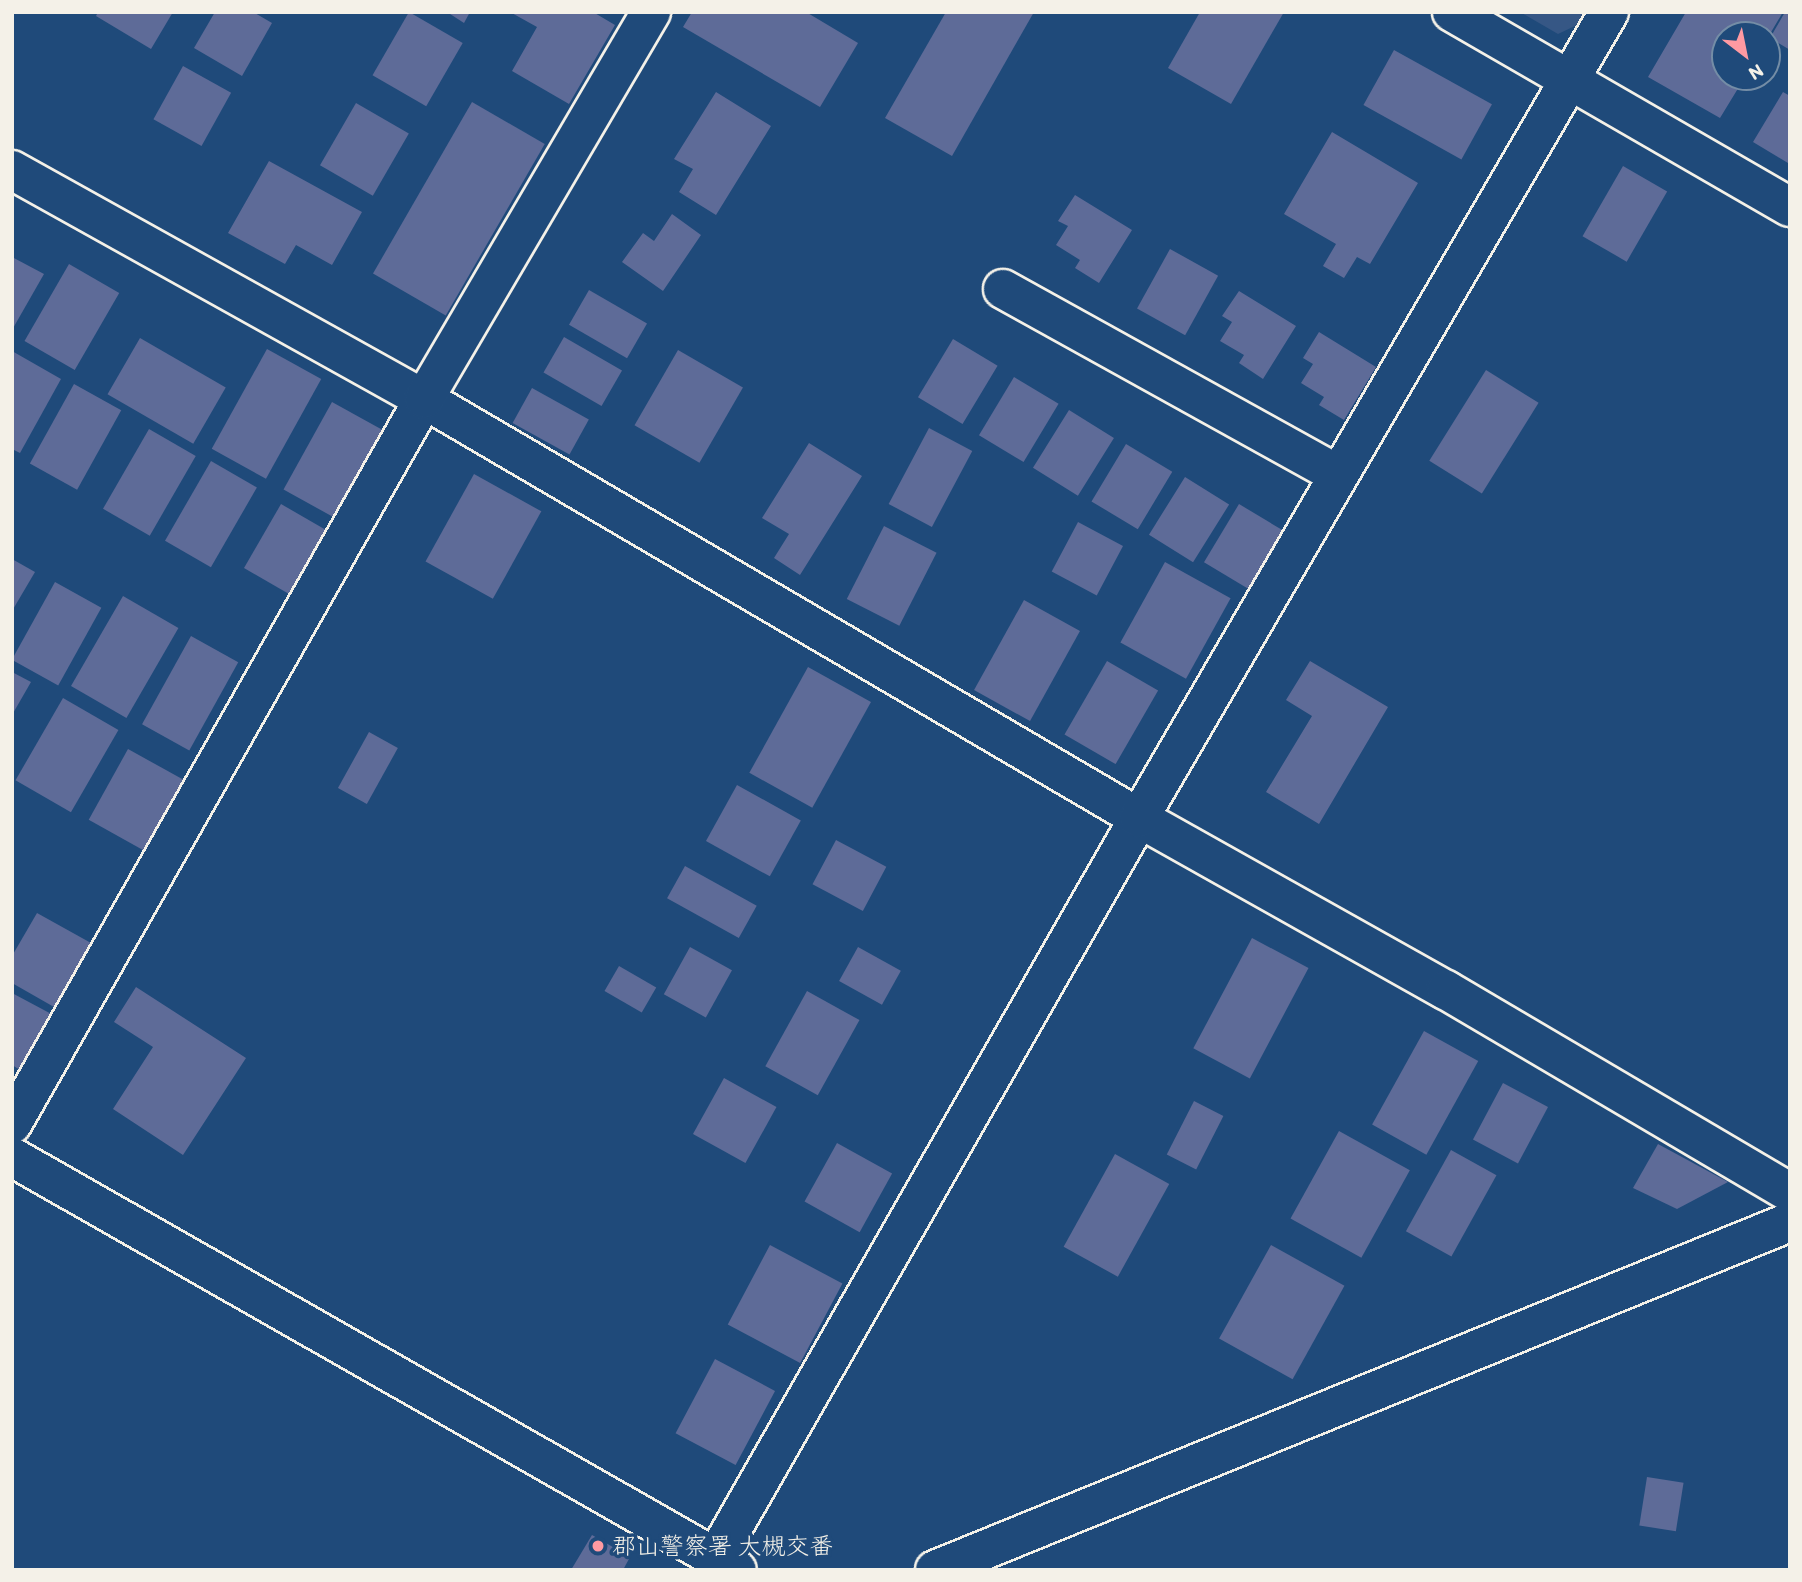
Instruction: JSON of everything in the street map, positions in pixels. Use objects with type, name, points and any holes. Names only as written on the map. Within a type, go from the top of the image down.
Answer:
[{"type":"street","points":[[12,1124],[424,399],[651,12]]},
{"type":"street","points":[[1452,12],[1790,207]]},
{"type":"street","points":[[12,1157],[726,1563],[1139,818],[1609,12]]},
{"type":"street","points":[[12,170],[424,399],[1139,818],[1446,990],[1790,1193]]},
{"type":"street","points":[[1003,289],[1338,475]]},
{"type":"street","points":[[935,1570],[1790,1222]]},
{"type":"shaded area","points":[[1520,12],[1584,12],[1577,25],[1558,34]]},
{"type":"building","points":[[98,12],[173,12],[151,49],[96,16]]},
{"type":"building","points":[[215,12],[253,12],[272,23],[242,76],[194,48]]},
{"type":"building","points":[[409,12],[463,43],[426,106],[372,75]]},
{"type":"building","points":[[447,12],[470,12],[464,23]]},
{"type":"building","points":[[510,12],[593,12],[615,25],[569,104],[512,71],[537,27]]},
{"type":"building","points":[[692,12],[806,12],[858,43],[820,107],[683,27]]},
{"type":"building","points":[[946,12],[1034,12],[952,156],[885,118]]},
{"type":"building","points":[[1200,12],[1284,12],[1231,104],[1168,68]]},
{"type":"building","points":[[1686,12],[1783,12],[1778,21],[1711,21],[1711,91],[1736,91],[1720,118],[1648,77]]},
{"type":"building","points":[[1785,12],[1790,12],[1790,50],[1781,45],[1780,21]]},
{"type":"building","points":[[1394,50],[1492,104],[1461,159],[1363,105]]},
{"type":"building","points":[[183,66],[231,93],[202,146],[153,119]]},
{"type":"building","points":[[716,92],[771,126],[716,215],[679,192],[693,169],[674,159]]},
{"type":"building","points":[[1783,92],[1790,96],[1788,163],[1753,142]]},
{"type":"building","points":[[472,102],[545,144],[446,315],[373,273]]},
{"type":"building","points":[[356,103],[409,134],[373,196],[320,165]]},
{"type":"building","points":[[1332,132],[1418,183],[1370,264],[1357,257],[1344,278],[1323,266],[1336,244],[1284,214]]},
{"type":"building","points":[[269,161],[362,212],[332,265],[296,245],[285,264],[228,233]]},
{"type":"building","points":[[1623,166],[1667,192],[1627,262],[1582,236]]},
{"type":"building","points":[[1075,195],[1132,230],[1099,283],[1075,268],[1080,260],[1056,245],[1068,226],[1058,221]]},
{"type":"building","points":[[672,214],[701,235],[663,291],[622,262],[643,233],[654,241]]},
{"type":"building","points":[[1170,249],[1218,276],[1185,335],[1137,308]]},
{"type":"building","points":[[12,257],[44,274],[12,330]]},
{"type":"building","points":[[69,264],[119,293],[75,370],[24,341]]},
{"type":"building","points":[[589,290],[647,324],[627,358],[569,325]]},
{"type":"building","points":[[1239,291],[1296,326],[1263,379],[1239,363],[1244,355],[1220,341],[1232,322],[1222,316]]},
{"type":"building","points":[[1319,332],[1376,367],[1344,420],[1319,405],[1324,397],[1301,383],[1313,364],[1303,358]]},
{"type":"building","points":[[564,337],[622,370],[602,406],[544,373]]},
{"type":"building","points":[[140,338],[226,388],[193,444],[108,394]]},
{"type":"building","points":[[953,339],[998,366],[963,424],[918,397]]},
{"type":"building","points":[[267,349],[321,379],[266,479],[212,449]]},
{"type":"building","points":[[678,350],[743,388],[699,463],[634,425]]},
{"type":"building","points":[[12,351],[61,379],[20,453],[12,449]]},
{"type":"building","points":[[1486,370],[1539,403],[1482,494],[1429,461]]},
{"type":"building","points":[[1014,377],[1059,404],[1024,462],[979,435]]},
{"type":"building","points":[[74,384],[121,410],[77,490],[30,464]]},
{"type":"building","points":[[532,388],[589,420],[569,454],[513,423]]},
{"type":"building","points":[[332,402],[384,431],[336,519],[284,489]]},
{"type":"building","points":[[1069,410],[1114,438],[1078,496],[1033,468]]},
{"type":"building","points":[[929,428],[972,451],[932,527],[889,504]]},
{"type":"building","points":[[149,429],[196,456],[150,536],[103,509]]},
{"type":"building","points":[[809,443],[862,476],[800,575],[774,558],[789,534],[762,518]]},
{"type":"building","points":[[1126,444],[1172,472],[1138,529],[1091,501]]},
{"type":"building","points":[[211,461],[257,488],[211,567],[165,541]]},
{"type":"building","points":[[474,474],[541,511],[493,599],[426,561]]},
{"type":"building","points":[[1185,477],[1229,505],[1193,562],[1149,535]]},
{"type":"building","points":[[281,504],[328,531],[291,595],[244,568]]},
{"type":"building","points":[[1239,504],[1285,532],[1250,590],[1204,562]]},
{"type":"building","points":[[1078,522],[1123,546],[1097,595],[1052,571]]},
{"type":"building","points":[[884,526],[937,553],[899,626],[847,599]]},
{"type":"building","points":[[12,559],[35,572],[12,611]]},
{"type":"building","points":[[1165,562],[1231,598],[1186,679],[1120,642]]},
{"type":"building","points":[[55,582],[101,608],[58,686],[12,660]]},
{"type":"building","points":[[123,596],[178,628],[126,718],[71,686]]},
{"type":"building","points":[[1024,600],[1080,631],[1030,721],[974,690]]},
{"type":"building","points":[[191,636],[238,662],[189,751],[142,724]]},
{"type":"building","points":[[1107,661],[1158,690],[1116,764],[1064,735]]},
{"type":"building","points":[[1310,661],[1388,707],[1319,824],[1266,792],[1312,716],[1286,700]]},
{"type":"building","points":[[808,667],[871,702],[812,808],[749,773]]},
{"type":"building","points":[[12,672],[31,682],[12,715]]},
{"type":"building","points":[[63,698],[118,730],[71,812],[16,780]]},
{"type":"building","points":[[369,732],[398,748],[367,804],[338,788]]},
{"type":"building","points":[[128,749],[183,780],[144,850],[89,820]]},
{"type":"building","points":[[737,785],[801,820],[770,876],[706,841]]},
{"type":"building","points":[[836,840],[886,867],[863,911],[813,884]]},
{"type":"building","points":[[685,866],[757,906],[739,938],[667,898]]},
{"type":"building","points":[[37,913],[91,943],[54,1007],[12,983],[12,956]]},
{"type":"building","points":[[1252,938],[1309,968],[1250,1078],[1193,1048]]},
{"type":"building","points":[[690,947],[732,970],[706,1018],[664,994]]},
{"type":"building","points":[[858,947],[901,971],[882,1005],[839,981]]},
{"type":"building","points":[[619,966],[656,987],[642,1013],[604,991]]},
{"type":"building","points":[[136,987],[246,1058],[183,1155],[113,1109],[153,1047],[114,1022]]},
{"type":"building","points":[[807,991],[859,1020],[818,1095],[765,1066]]},
{"type":"building","points":[[12,993],[57,1017],[25,1073],[12,1065]]},
{"type":"building","points":[[1424,1031],[1478,1061],[1426,1155],[1372,1125]]},
{"type":"building","points":[[724,1078],[776,1107],[745,1163],[693,1134]]},
{"type":"building","points":[[1503,1083],[1548,1107],[1518,1163],[1473,1140]]},
{"type":"building","points":[[1194,1101],[1223,1116],[1196,1169],[1167,1154]]},
{"type":"building","points":[[1339,1131],[1410,1170],[1361,1258],[1291,1218]]},
{"type":"building","points":[[837,1143],[892,1174],[860,1232],[805,1202]]},
{"type":"building","points":[[1658,1144],[1728,1182],[1677,1209],[1633,1188]]},
{"type":"building","points":[[1451,1150],[1496,1175],[1451,1257],[1406,1231]]},
{"type":"building","points":[[1115,1154],[1169,1184],[1118,1277],[1064,1247]]},
{"type":"building","points":[[770,1245],[842,1283],[800,1363],[728,1324]]},
{"type":"building","points":[[1271,1245],[1344,1286],[1293,1379],[1219,1339]]},
{"type":"building","points":[[715,1359],[775,1391],[736,1465],[676,1433]]},
{"type":"building","points":[[1647,1477],[1684,1483],[1676,1531],[1639,1525]]},
{"type":"building","name":"郡山警察署 大槻交番","points":[[592,1535],[630,1557],[623,1570],[571,1570]]},
{"type":"place","name":"郡山警察署 大槻交番","points":[[598,1546]]}]
